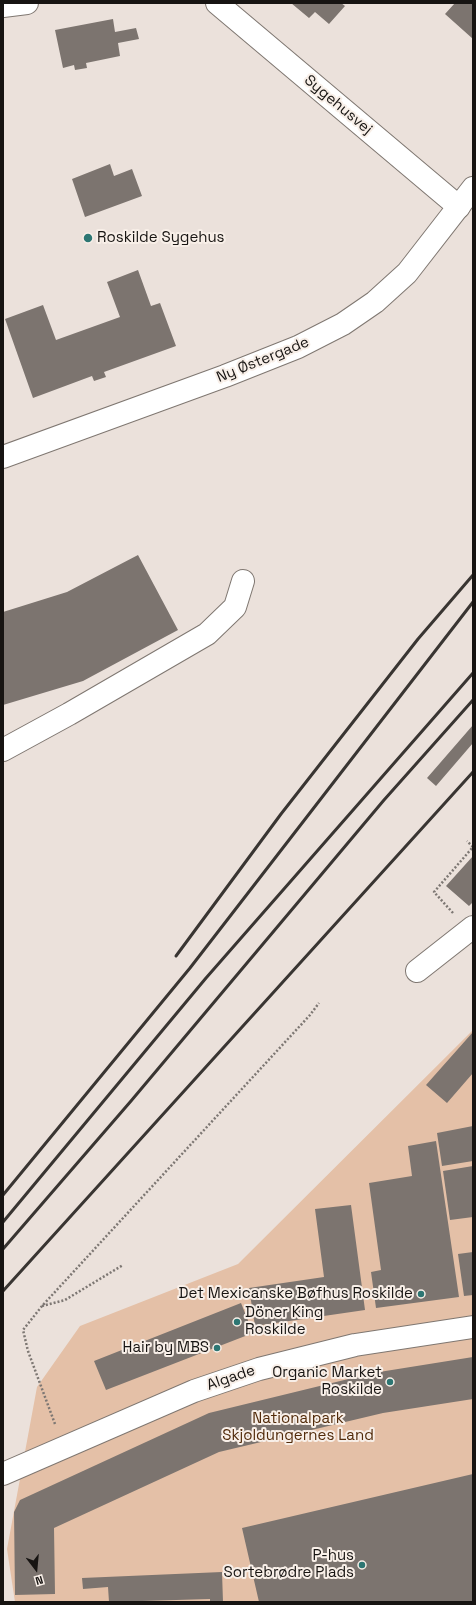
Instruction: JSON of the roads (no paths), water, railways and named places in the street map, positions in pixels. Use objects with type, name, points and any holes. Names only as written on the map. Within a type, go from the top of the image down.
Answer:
[{"type":"street","points":[[3,6],[27,3]]},
{"type":"street","name":"Sygehusvej","points":[[217,3],[459,207]]},
{"type":"street","name":"Ny Østergade","points":[[3,457],[225,376],[298,347],[343,324],[375,302],[407,273],[473,188]]},
{"type":"street","points":[[3,750],[69,714],[207,634],[235,607],[243,581]]},
{"type":"street","points":[[417,971],[471,929]]},
{"type":"street","name":"Algade","points":[[3,1474],[194,1391],[259,1368],[355,1345],[473,1327]]},
{"type":"railway","points":[[176,956],[281,814],[418,639],[473,575]]},
{"type":"railway","points":[[3,1195],[190,968],[473,602]]},
{"type":"railway","points":[[3,1222],[206,978],[473,673]]},
{"type":"railway","points":[[3,1249],[131,1101],[384,800],[473,700]]},
{"type":"railway","points":[[3,1291],[473,772]]},
{"type":"place","name":"Roskilde Sygehus","points":[[88,238]]},
{"type":"place","name":"Det Mexicanske Bøfhus Roskilde","points":[[421,1294]]},
{"type":"place","name":"Döner King Roskilde","points":[[237,1322]]},
{"type":"place","name":"Hair by MBS","points":[[217,1348]]},
{"type":"place","name":"Organic Market Roskilde","points":[[390,1382]]},
{"type":"place","name":"P-hus Sortebrødre Plads","points":[[362,1565]]},
{"type":"park label","name":"Nationalpark Skjoldungernes Land","points":[[298,1428]]}]
